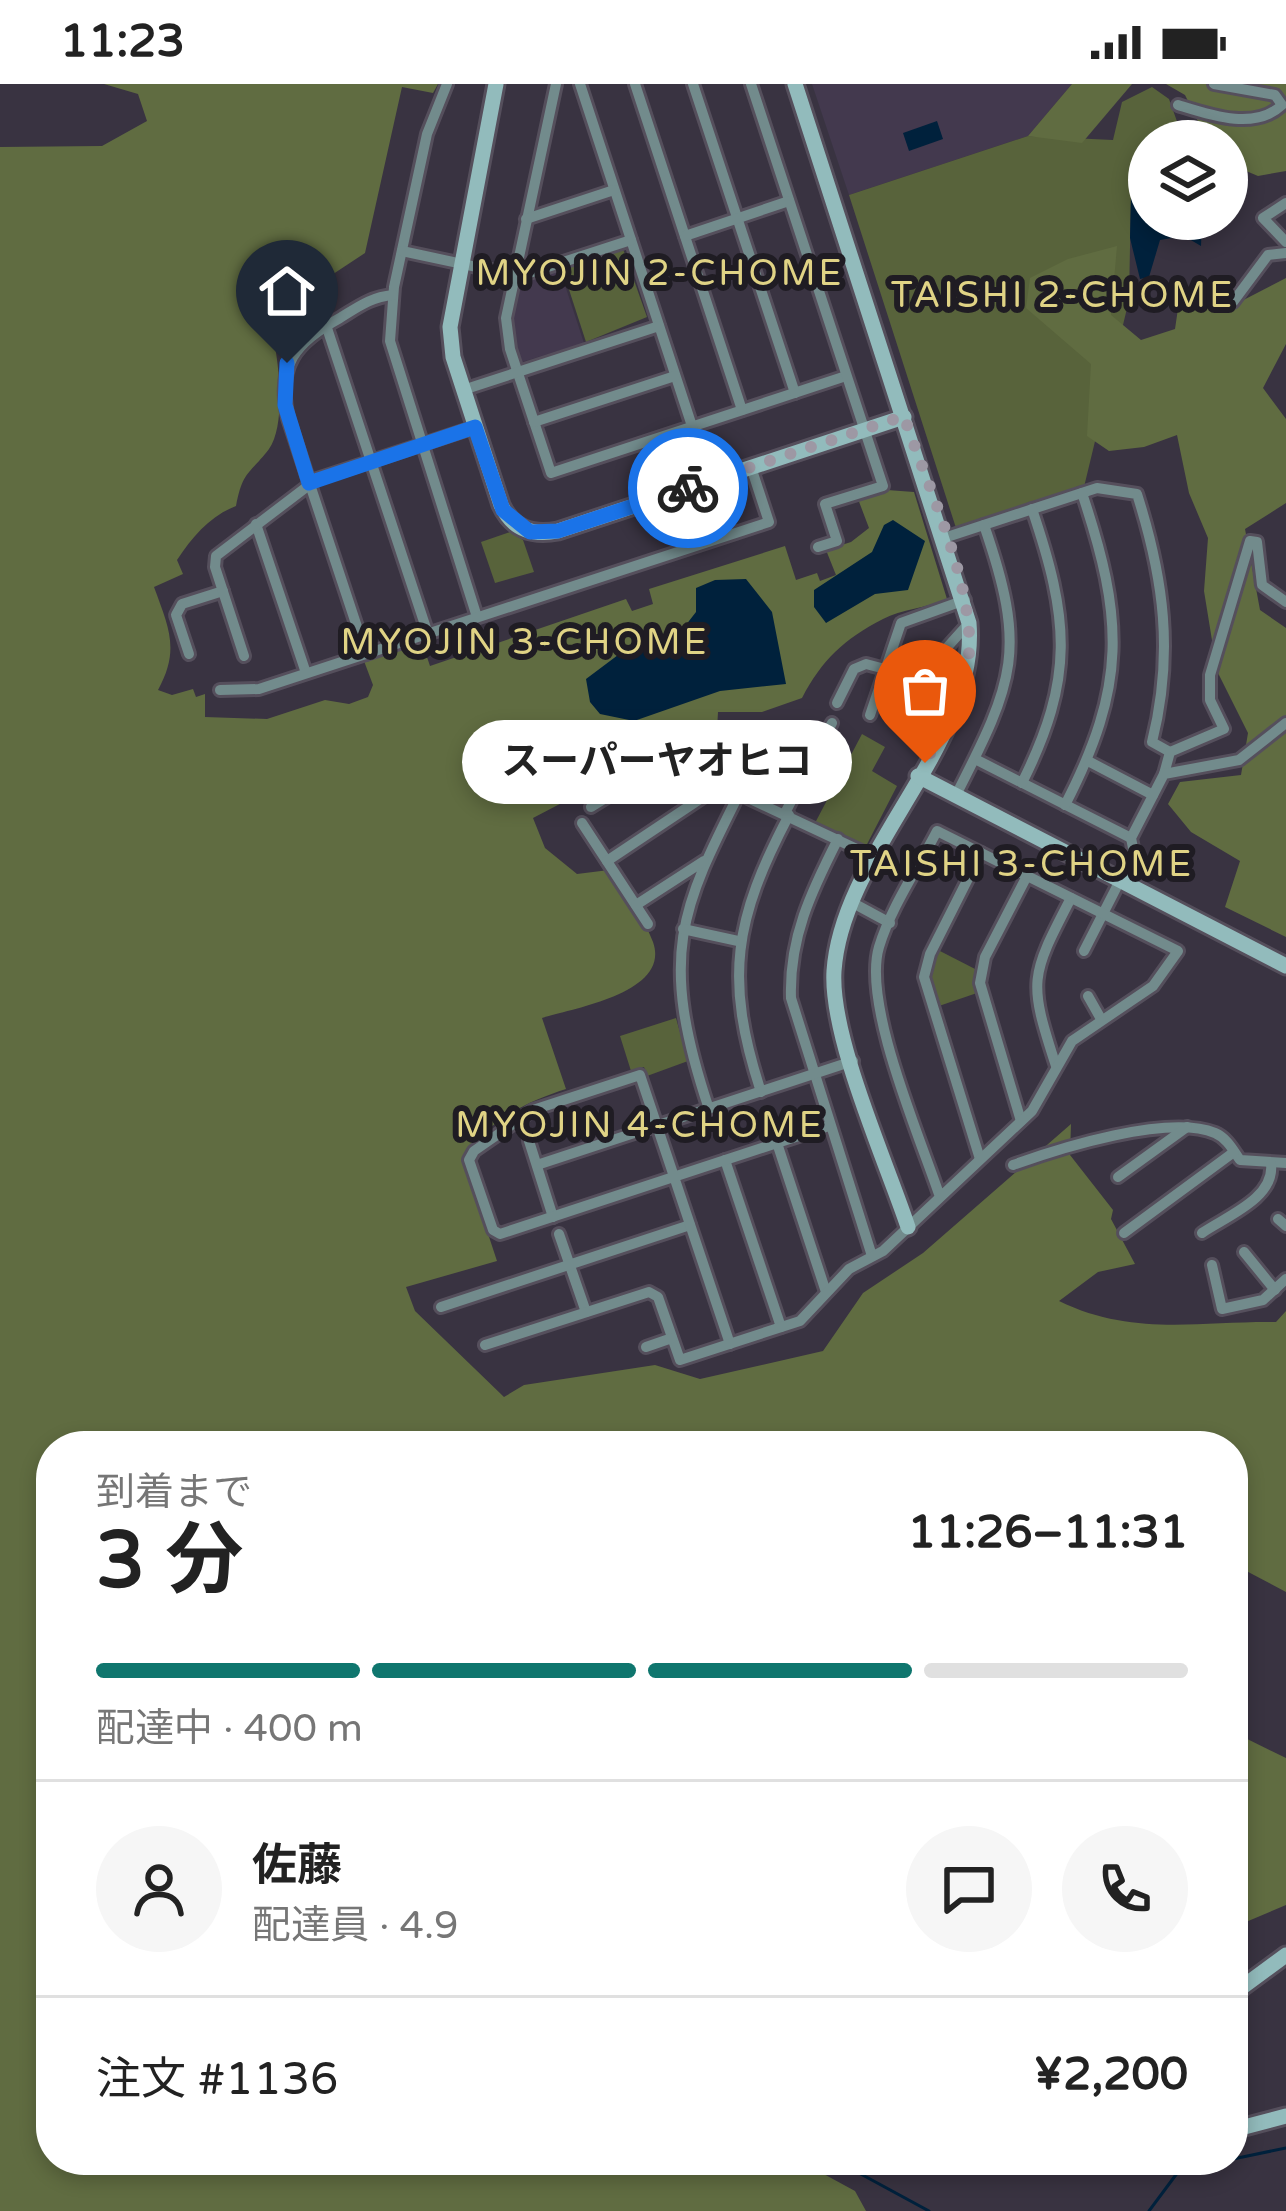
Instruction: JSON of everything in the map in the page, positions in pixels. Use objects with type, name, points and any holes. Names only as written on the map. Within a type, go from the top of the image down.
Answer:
[{"type":"street","points":[[447,84],[427,134],[393,295],[392,354],[477,617]]},
{"type":"street","points":[[496,84],[449,327],[463,390],[503,510],[530,532],[558,531],[904,416]]},
{"type":"street","points":[[556,84],[506,318],[551,473],[846,376]]},
{"type":"street","points":[[580,84],[710,481]]},
{"type":"street","points":[[635,84],[742,410]]},
{"type":"street","points":[[693,84],[795,393]]},
{"type":"street","points":[[751,84],[883,486],[825,504],[836,541],[818,547]]},
{"type":"street","points":[[795,84],[969,623],[968,658],[948,718],[853,903],[841,931],[833,979],[853,1061],[908,1227]]},
{"type":"street","points":[[1178,105],[1233,119],[1262,116],[1282,105],[1275,95],[1214,84]]},
{"type":"street","points":[[526,219],[614,190]]},
{"type":"street","points":[[685,236],[789,202]]},
{"type":"street","points":[[1286,203],[1263,218],[1286,242]]},
{"type":"street","points":[[402,251],[514,277],[631,240]]},
{"type":"street","points":[[1233,302],[1268,255],[1286,254]]},
{"type":"street","points":[[366,654],[285,405],[285,372],[296,346],[362,303],[393,295]]},
{"type":"street","points":[[326,325],[428,634]]},
{"type":"street","points":[[463,390],[659,326]]},
{"type":"street","points":[[534,422],[675,376]]},
{"type":"street","points":[[244,656],[214,561],[309,483],[475,427]]},
{"type":"street","points":[[220,690],[259,689],[769,522],[751,467]]},
{"type":"street","points":[[944,538],[1082,493],[1105,488],[1137,494],[1165,607],[1166,662],[1152,742],[1170,752]]},
{"type":"street","points":[[1065,805],[1088,760],[1113,683],[1116,624],[1107,572],[1082,493]]},
{"type":"street","points":[[1022,783],[1053,714],[1064,657],[1061,604],[1033,509]]},
{"type":"street","points":[[256,524],[306,674]]},
{"type":"street","points":[[956,795],[1005,693],[1012,641],[1010,606],[984,525]]},
{"type":"street","points":[[1170,752],[1223,729],[1210,700],[1210,675],[1250,541],[1257,542],[1262,585],[1286,602]]},
{"type":"street","points":[[189,653],[176,615],[182,604],[223,591]]},
{"type":"street","points":[[870,715],[901,622],[965,600]]},
{"type":"street","points":[[948,718],[929,696],[944,650],[969,623]]},
{"type":"street","points":[[944,650],[968,658]]},
{"type":"street","points":[[837,704],[854,669],[866,664],[885,669]]},
{"type":"street","points":[[760,1092],[737,1008],[738,941],[757,877],[832,722]]},
{"type":"street","points":[[1164,774],[1239,760],[1286,723]]},
{"type":"street","points":[[591,807],[690,744],[713,737],[757,740],[762,748],[705,861],[683,929],[677,970],[681,1019],[709,1109]]},
{"type":"street","points":[[1084,951],[1134,853],[1131,838],[1164,774],[1170,752]]},
{"type":"street","points":[[975,759],[1131,838]]},
{"type":"street","points":[[1088,760],[1153,796]]},
{"type":"street","points":[[918,776],[1286,966]]},
{"type":"street","points":[[607,861],[709,794],[741,791],[876,858]]},
{"type":"street","points":[[582,823],[648,924]]},
{"type":"street","points":[[485,1345],[649,1292],[658,1297],[680,1360],[800,1321],[849,1268],[908,1227],[940,1197],[1021,1120],[1040,1100],[1072,1040],[1153,986],[1178,951],[937,831],[890,922],[875,966],[878,1004],[940,1197]]},
{"type":"street","points":[[838,839],[805,908],[790,964],[792,1011],[872,1256]]},
{"type":"street","points":[[980,1159],[924,977],[930,954],[981,853]]},
{"type":"street","points":[[636,905],[705,861]]},
{"type":"street","points":[[1021,1120],[980,982],[985,957],[1027,876]]},
{"type":"street","points":[[1056,1066],[1034,987],[1037,964],[1071,898]]},
{"type":"street","points":[[853,903],[890,922]]},
{"type":"street","points":[[683,929],[738,941]]},
{"type":"street","points":[[1088,996],[1101,1019]]},
{"type":"street","points":[[537,1165],[853,1061]]},
{"type":"street","points":[[730,1344],[690,1225],[674,1177],[657,1126],[640,1075],[533,1110],[473,1150],[470,1160],[493,1230],[500,1234],[554,1217],[674,1177],[725,1160],[829,1126]]},
{"type":"street","points":[[1118,1177],[1187,1127]]},
{"type":"street","points":[[1013,1166],[1135,1130],[1187,1127],[1214,1132],[1240,1160],[1286,1162]]},
{"type":"street","points":[[529,1141],[554,1217]]},
{"type":"street","points":[[777,1143],[826,1292]]},
{"type":"street","points":[[1124,1233],[1234,1152]]},
{"type":"street","points":[[725,1160],[781,1327]]},
{"type":"street","points":[[1202,1233],[1270,1185],[1271,1164]]},
{"type":"street","points":[[441,1306],[690,1225]]},
{"type":"street","points":[[559,1234],[586,1312]]},
{"type":"street","points":[[1244,1252],[1275,1290]]},
{"type":"street","points":[[1211,1265],[1222,1309],[1263,1300],[1286,1279]]},
{"type":"street","points":[[646,1347],[672,1338]]},
{"type":"street","points":[[1248,1983],[1286,1955]]},
{"type":"street","points":[[1248,2126],[1286,2116]]},
{"type":"shaded area","points":[[812,84],[1072,84],[1028,136],[849,195]]},
{"type":"shaded area","points":[[559,267],[584,343],[519,363],[511,314],[515,286]]},
{"type":"green space","points":[[104,84],[438,84],[433,93],[402,87],[365,253],[268,317],[279,384],[275,437],[244,479],[236,506],[203,528],[177,560],[183,574],[154,587],[168,627],[170,651],[158,690],[172,695],[193,689],[196,697],[205,694],[205,717],[267,719],[325,700],[349,704],[368,697],[373,685],[364,661],[422,642],[430,666],[626,599],[632,611],[653,604],[649,589],[785,546],[796,580],[817,573],[820,581],[836,575],[826,550],[851,542],[869,528],[858,499],[887,490],[914,492],[947,599],[890,616],[857,634],[826,662],[802,698],[762,712],[718,712],[717,730],[690,736],[533,818],[545,848],[577,874],[609,870],[649,933],[655,959],[648,974],[634,986],[542,1018],[566,1089],[494,1125],[464,1161],[497,1261],[406,1287],[415,1311],[504,1397],[524,1385],[655,1365],[700,1379],[823,1351],[863,1293],[923,1253],[1071,1124],[1070,1155],[1113,1210],[1111,1219],[1135,1264],[1098,1272],[1059,1301],[1113,1319],[1166,1325],[1276,1322],[1286,1311],[1286,1592],[1248,1572],[1248,1431],[36,1431],[36,2175],[826,2175],[855,2191],[866,2211],[0,2211],[0,147],[102,146],[147,121],[138,94]]},
{"type":"green space","points":[[1072,84],[1132,84],[1082,143],[1028,136]]},
{"type":"green space","points":[[1166,84],[1286,84],[1286,171],[1258,176],[1248,172],[1248,120],[1198,120],[1185,95]]},
{"type":"green space","points":[[1152,87],[1169,99],[1176,120],[1128,120],[1129,300],[1084,487],[956,528],[849,195],[1028,136],[1113,140],[1122,102]]},
{"type":"green space","points":[[1117,246],[1111,315],[1141,340],[1175,329],[1180,295],[1203,290],[1228,308],[1286,278],[1286,344],[1263,388],[1286,419],[1286,503],[1245,529],[1260,610],[1286,628],[1286,937],[1225,907],[1240,861],[1191,832],[1168,804],[1180,782],[1241,775],[1248,733],[1217,671],[1204,591],[1208,538],[1189,493],[1177,435],[1144,447],[1109,451],[1087,436],[1091,364],[1026,308],[1030,278],[1068,259]]},
{"type":"green space","points":[[623,249],[647,317],[586,342],[562,268]]},
{"type":"green space","points":[[510,532],[523,540],[534,572],[495,583],[481,542]]},
{"type":"green space","points":[[862,734],[885,747],[872,771],[897,786],[864,850],[815,823]]},
{"type":"green space","points":[[938,950],[977,970],[977,993],[936,1007],[930,979]]},
{"type":"green space","points":[[676,1018],[688,1061],[647,1076],[644,1067],[631,1071],[620,1036]]},
{"type":"green space","points":[[1248,1739],[1286,1758],[1286,1905],[1248,1921]]},
{"type":"water","points":[[937,121],[943,139],[909,151],[903,133]]},
{"type":"water","points":[[1130,240],[1160,240],[1149,277],[1140,279]]},
{"type":"water","points":[[893,520],[925,541],[908,590],[875,594],[826,623],[814,607],[814,590],[872,552],[884,525]]},
{"type":"water","points":[[746,579],[772,612],[786,684],[720,691],[634,721],[600,714],[590,702],[586,679],[638,640],[668,648],[696,612],[696,588],[715,580]]},
{"type":"waterway","points":[[1248,2156],[1286,2148]]},
{"type":"waterway","points":[[863,2175],[929,2211]]},
{"type":"waterway","points":[[1149,2211],[1176,2175]]},
{"type":"way so far","points":[[688,488],[904,416],[965,600],[970,635],[961,689],[925,763]]},
{"type":"place","name":"スーパーヤオヒコ","points":[[925,763]]},
{"type":"district","name":"MYOJIN 2-CHOME","points":[[660,273]]},
{"type":"district","name":"TAISHI 2-CHOME","points":[[1063,295]]},
{"type":"district","name":"MYOJIN 3-CHOME","points":[[525,642]]},
{"type":"district","name":"TAISHI 3-CHOME","points":[[1022,864]]},
{"type":"district","name":"MYOJIN 4-CHOME","points":[[640,1125]]},
{"type":"route","points":[[287,363],[285,405],[309,483],[475,427],[503,510],[516,526],[530,532],[558,531],[688,488]]}]
